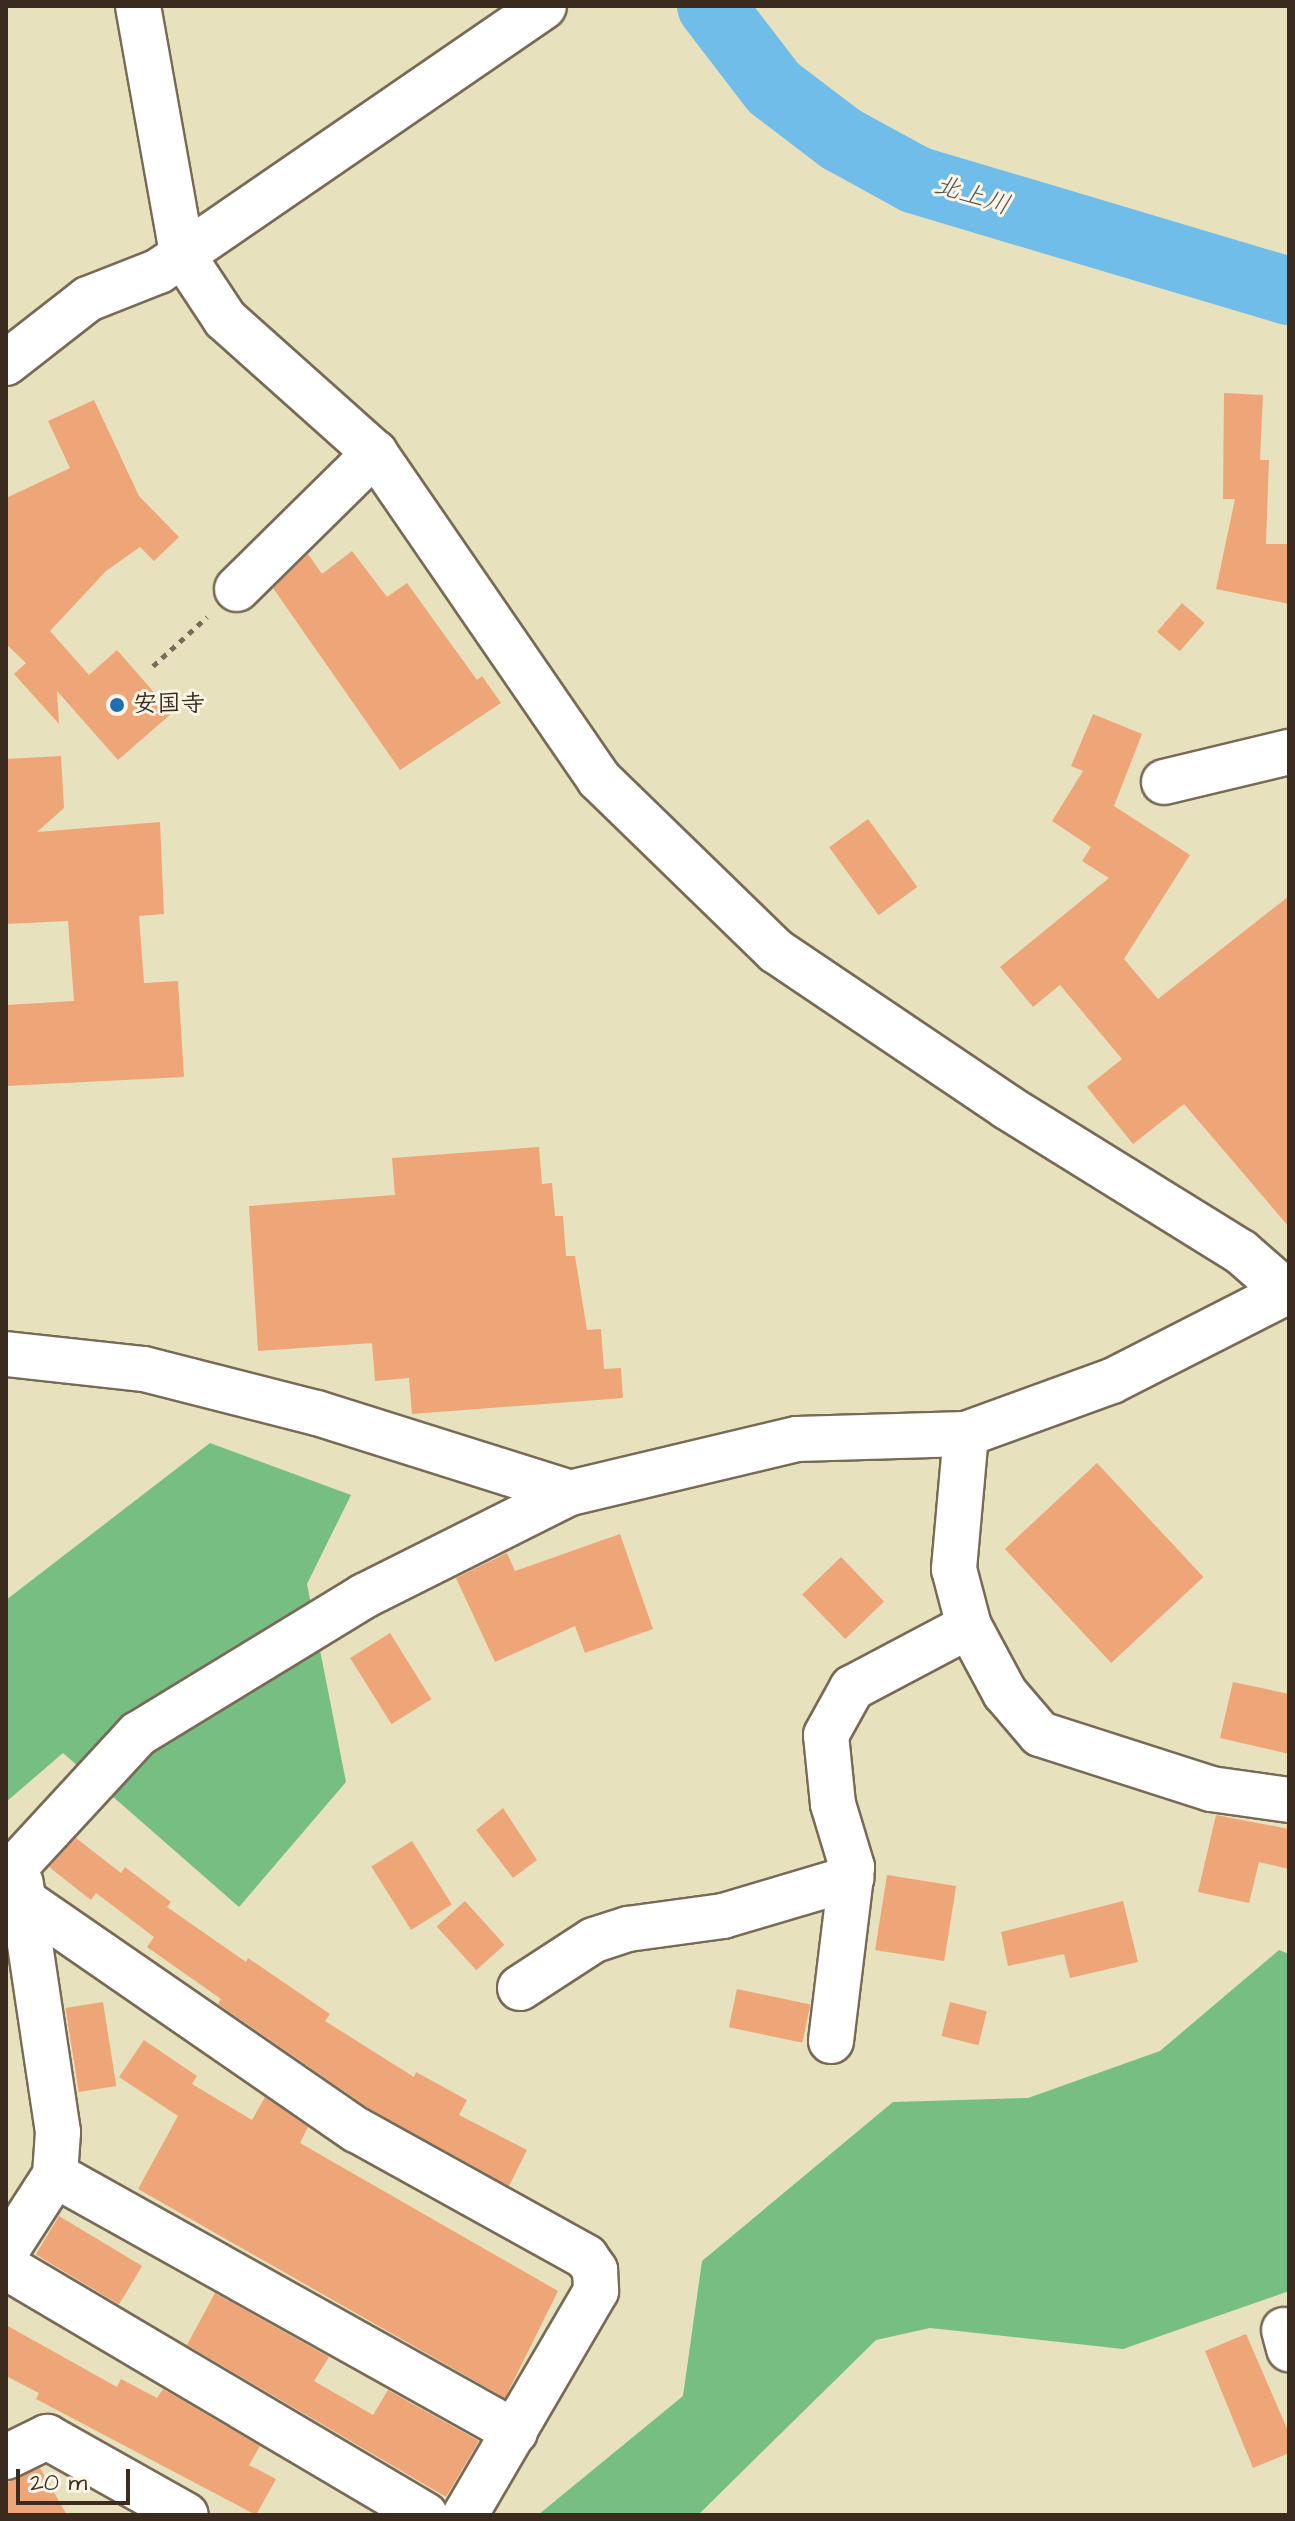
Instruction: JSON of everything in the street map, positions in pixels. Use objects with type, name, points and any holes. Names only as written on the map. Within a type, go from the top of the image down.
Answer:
[{"type":"street","points":[[6,2251],[55,2175],[58,2132],[16,1882],[138,1734],[364,1596],[570,1493],[797,1439],[966,1434],[1112,1381],[1288,1292],[1241,1252],[1007,1107],[776,951],[599,779],[375,453],[225,319],[182,254],[138,6]]},
{"type":"street","points":[[6,363],[88,299],[159,271],[544,6]]},
{"type":"street","points":[[237,589],[375,453]]},
{"type":"street","points":[[1164,782],[1289,752]]},
{"type":"street","points":[[6,1354],[144,1369],[317,1413],[570,1493]]},
{"type":"street","points":[[966,1434],[954,1569],[969,1626],[1005,1693],[1040,1734],[1211,1789],[1289,1800]]},
{"type":"street","points":[[831,2041],[851,1878],[833,1804],[826,1735],[852,1688],[969,1626]]},
{"type":"street","points":[[520,1988],[594,1940],[628,1929],[723,1916],[851,1878]]},
{"type":"street","points":[[16,1882],[357,2130],[586,2257],[595,2270],[596,2291],[465,2515]]},
{"type":"street","points":[[55,2175],[515,2432]]},
{"type":"street","points":[[6,2267],[425,2515]]},
{"type":"street","points":[[6,2457],[47,2437],[186,2515]]},
{"type":"path","points":[[153,666],[237,589]]},
{"type":"green space","points":[[210,1443],[351,1495],[307,1584],[346,1782],[239,1907],[63,1753],[6,1802],[6,1600]]},
{"type":"green space","points":[[1279,1950],[1289,1954],[1289,2291],[1123,2349],[930,2328],[876,2340],[698,2515],[538,2515],[683,2396],[702,2261],[893,2102],[1028,2098],[1160,2051]]},
{"type":"building","points":[[1224,393],[1263,395],[1260,460],[1269,460],[1266,544],[1289,544],[1289,604],[1216,589],[1235,499],[1223,499]]},
{"type":"building","points":[[94,400],[139,496],[179,537],[154,561],[140,547],[106,571],[50,631],[89,675],[117,650],[172,713],[118,760],[57,691],[59,724],[14,674],[26,663],[6,644],[6,498],[70,468],[48,421]]},
{"type":"building","points":[[352,551],[387,597],[407,583],[477,680],[482,676],[501,703],[400,770],[273,588],[308,554],[322,574]]},
{"type":"building","points":[[1182,603],[1205,623],[1180,651],[1157,632]]},
{"type":"building","points":[[1093,714],[1142,734],[1114,806],[1190,855],[1124,959],[1158,999],[1289,896],[1289,1227],[1184,1104],[1133,1144],[1087,1087],[1122,1059],[1060,985],[1033,1007],[1000,967],[1109,878],[1082,861],[1091,847],[1052,821],[1083,771],[1071,766]]},
{"type":"building","points":[[61,756],[64,808],[37,832],[160,822],[164,914],[139,916],[144,983],[178,981],[184,1077],[6,1086],[6,1005],[74,1001],[68,921],[6,924],[6,759]]},
{"type":"building","points":[[868,819],[917,887],[879,915],[829,847]]},
{"type":"building","points":[[539,1147],[542,1184],[552,1183],[555,1216],[563,1216],[566,1256],[575,1256],[587,1330],[601,1329],[604,1369],[621,1368],[623,1398],[412,1414],[409,1378],[375,1381],[372,1343],[258,1351],[249,1206],[395,1195],[392,1158]]},
{"type":"building","points":[[1097,1463],[1203,1577],[1111,1663],[1005,1549]]},
{"type":"building","points":[[620,1534],[653,1629],[585,1653],[575,1626],[495,1662],[456,1578],[507,1553],[515,1571]]},
{"type":"building","points":[[841,1557],[884,1602],[845,1639],[802,1595]]},
{"type":"building","points":[[390,1633],[431,1699],[391,1724],[350,1658]]},
{"type":"building","points":[[1233,1682],[1289,1694],[1289,1754],[1220,1738]]},
{"type":"building","points":[[503,1808],[537,1860],[513,1878],[476,1830]]},
{"type":"building","points":[[1216,1815],[1289,1829],[1289,1869],[1259,1862],[1249,1903],[1198,1892]]},
{"type":"building","points":[[76,1838],[121,1873],[125,1867],[171,1902],[167,1907],[246,1962],[248,1958],[330,2014],[325,2021],[414,2077],[416,2072],[467,2100],[459,2115],[527,2150],[509,2186],[370,2109],[218,2004],[221,1999],[147,1947],[154,1937],[96,1893],[91,1900],[49,1867]]},
{"type":"building","points":[[412,1841],[452,1905],[411,1930],[371,1866]]},
{"type":"building","points":[[887,1875],[956,1886],[944,1961],[875,1950]]},
{"type":"building","points":[[465,1901],[504,1945],[476,1970],[437,1926]]},
{"type":"building","points":[[1123,1901],[1138,1962],[1070,1978],[1064,1954],[1008,1966],[1001,1932]]},
{"type":"building","points":[[737,1989],[810,2005],[802,2043],[729,2027]]},
{"type":"building","points":[[103,2002],[116,2086],[79,2092],[65,2008]]},
{"type":"building","points":[[950,2002],[987,2011],[978,2045],[942,2036]]},
{"type":"building","points":[[144,2040],[197,2076],[192,2084],[252,2120],[265,2097],[308,2127],[300,2143],[558,2291],[505,2398],[138,2189],[178,2116],[119,2077]]},
{"type":"building","points":[[59,2216],[142,2266],[119,2305],[36,2255]]},
{"type":"building","points":[[215,2293],[329,2357],[314,2381],[373,2415],[388,2390],[479,2441],[446,2497],[187,2345]]},
{"type":"building","points":[[6,2325],[117,2387],[121,2379],[157,2398],[163,2389],[260,2446],[249,2465],[276,2479],[256,2515],[36,2399],[39,2393],[6,2376]]},
{"type":"building","points":[[1246,2334],[1289,2433],[1289,2453],[1253,2468],[1205,2351]]},
{"type":"building","points":[[40,2468],[67,2515],[6,2515],[6,2483]]},
{"type":"waterway","name":"北上川","points":[[711,6],[774,88],[841,139],[916,180],[1289,291]]},
{"type":"place","name":"安国寺","points":[[117,705]]}]
